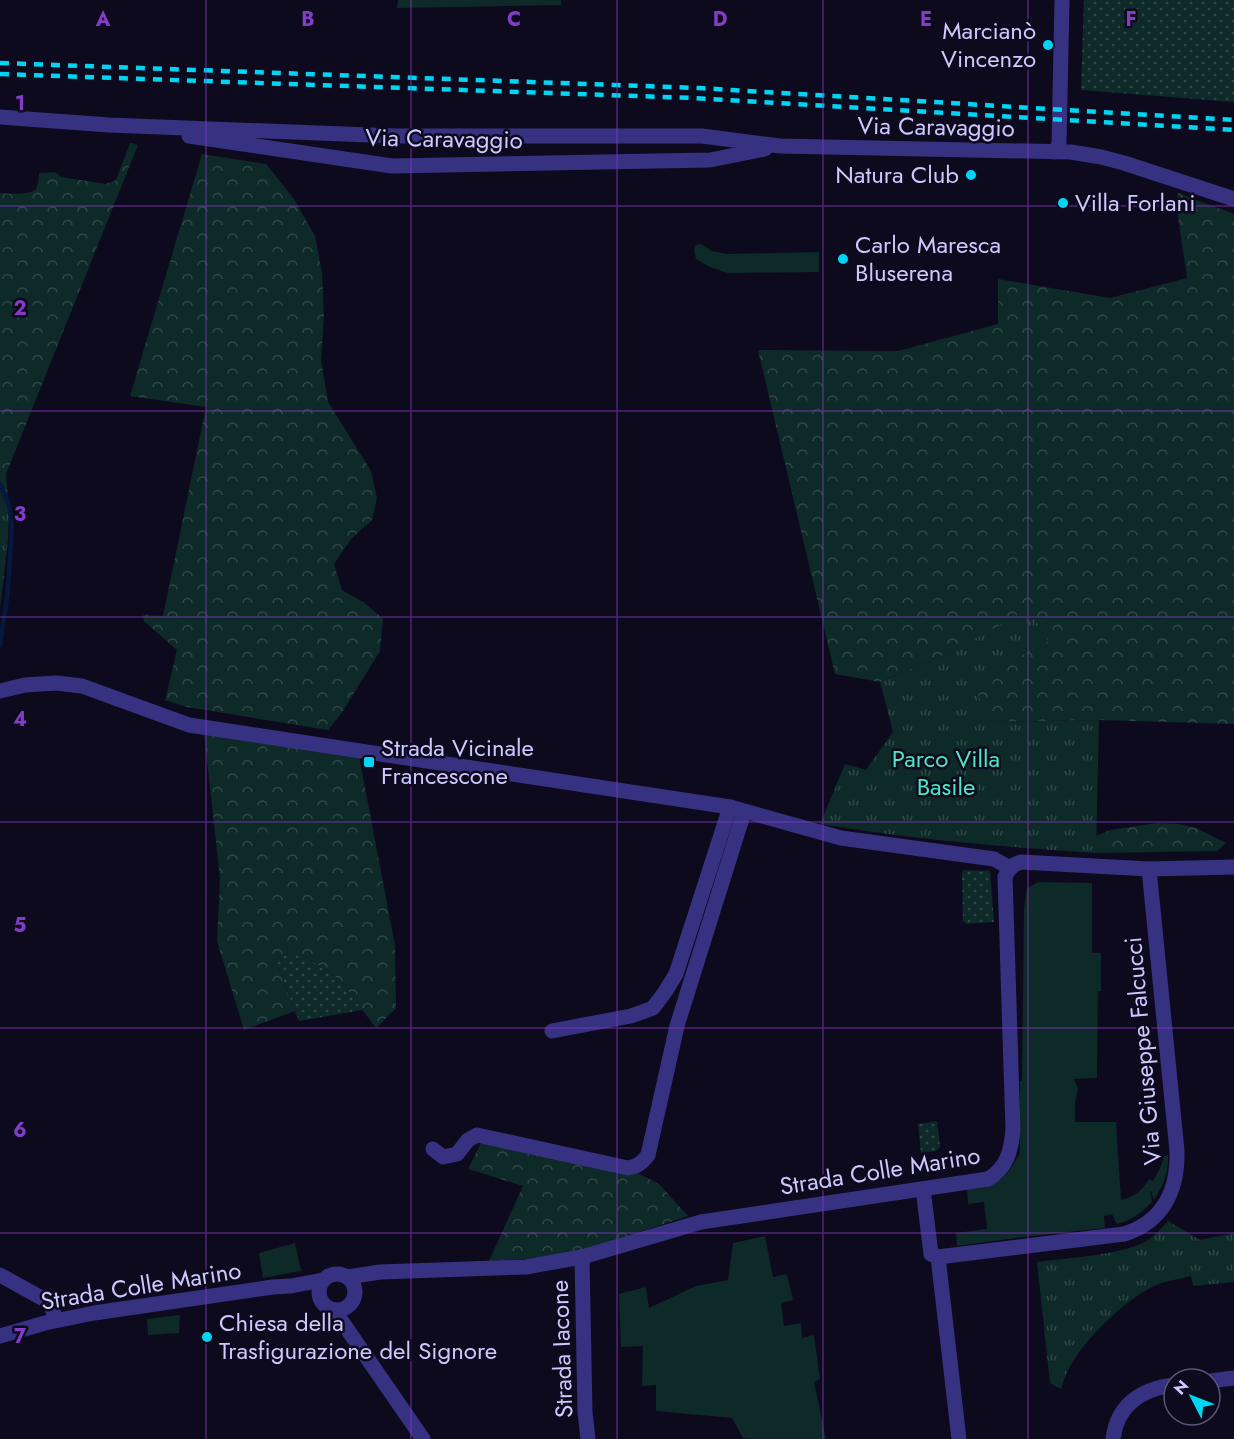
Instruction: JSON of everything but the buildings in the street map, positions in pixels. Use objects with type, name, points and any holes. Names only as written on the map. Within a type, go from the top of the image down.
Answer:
[{"type":"street","points":[[1057,148],[1062,0]]},
{"type":"street","name":"Via Caravaggio","points":[[0,117],[109,125],[396,136],[702,136],[780,146],[1057,148],[1101,157],[1234,199]]},
{"type":"street","name":"Via Caravaggio","points":[[109,125],[392,166],[710,159],[780,146]]},
{"type":"street","points":[[0,691],[25,685],[69,684],[84,687],[189,725],[737,810],[841,838],[994,859],[1010,868],[1021,862],[1149,869],[1234,867]]},
{"type":"street","points":[[552,1031],[631,1016],[652,1008],[665,993],[676,974],[737,810]]},
{"type":"street","points":[[433,1149],[443,1157],[457,1154],[468,1140],[477,1135],[628,1168],[638,1166],[644,1161],[648,1155],[677,1026],[737,810]]},
{"type":"street","name":"Strada Colle Marino","points":[[348,1277],[380,1272],[526,1267],[582,1257],[701,1222],[988,1179],[1007,1160],[1013,1130],[1005,877],[1010,868]]},
{"type":"street","name":"Via Giuseppe Falcucci","points":[[938,1257],[1124,1234],[1140,1228],[1153,1219],[1169,1197],[1175,1180],[1177,1151],[1149,869]]},
{"type":"street","points":[[923,1189],[931,1254],[938,1257],[959,1439]]},
{"type":"street","name":"Strada Iacone","points":[[582,1257],[585,1412],[588,1439]]},
{"type":"street","points":[[336,1274],[348,1277],[354,1284],[354,1299],[344,1309],[334,1310],[326,1307],[319,1296],[319,1288],[323,1280],[329,1275],[336,1274]]},
{"type":"street","points":[[0,1275],[50,1303],[56,1320]]},
{"type":"street","name":"Strada Colle Marino","points":[[0,1336],[56,1320],[323,1280]]},
{"type":"street","name":"Strada Colle Marino","points":[[291,1286],[319,1296]]},
{"type":"street","points":[[334,1310],[423,1439]]},
{"type":"street","points":[[1113,1439],[1114,1431],[1123,1412],[1136,1398],[1147,1391],[1162,1388]]},
{"type":"green space","points":[[398,0],[561,0],[561,5],[397,8]]},
{"type":"green space","points":[[1084,0],[1234,0],[1234,102],[1081,90]]},
{"type":"green space","points":[[130,143],[138,145],[6,474],[9,511],[0,491],[0,193],[19,194],[33,191],[37,186],[39,173],[55,172],[61,177],[106,184],[116,180]]},
{"type":"green space","points":[[202,154],[266,164],[294,199],[315,236],[322,273],[324,315],[321,360],[328,402],[371,471],[377,498],[372,520],[351,539],[334,564],[342,590],[366,604],[383,619],[380,651],[341,714],[328,730],[187,707],[165,700],[177,650],[144,621],[143,615],[163,616],[206,407],[130,396]]},
{"type":"green space","points":[[1178,193],[1234,214],[1234,724],[1099,720],[988,722],[973,682],[954,651],[880,682],[835,674],[758,350],[898,351],[998,324],[998,279],[1110,298],[1187,278],[1176,204]]},
{"type":"green space","points":[[701,244],[712,251],[727,254],[819,252],[819,272],[728,273],[696,259],[694,250],[696,245]]},
{"type":"green space","points":[[0,491],[9,511],[0,608]]},
{"type":"green space","name":"Parco Villa Basile","points":[[1028,609],[1049,641],[973,682],[989,722],[1099,720],[1096,853],[958,842],[820,824],[845,764],[866,770],[893,732],[880,682],[954,651]]},
{"type":"green space","points":[[204,733],[358,751],[395,945],[396,1008],[376,1028],[340,980],[302,954],[282,954],[276,963],[295,1011],[244,1030],[217,941],[220,878]]},
{"type":"green space","points":[[1157,823],[1179,824],[1196,828],[1226,843],[1217,851],[1096,853],[1096,836],[1110,830]]},
{"type":"green space","points":[[964,870],[990,871],[994,922],[967,924],[963,921],[962,873]]},
{"type":"green space","points":[[1038,882],[1092,883],[1092,953],[1101,953],[1097,1078],[1074,1079],[1078,1089],[1075,1122],[1116,1122],[1121,1200],[1137,1193],[1149,1179],[1153,1181],[1164,1156],[1168,1155],[1166,1173],[1154,1200],[1150,1191],[1152,1202],[1144,1210],[1117,1224],[1112,1214],[1104,1216],[1105,1228],[957,1246],[956,1233],[987,1229],[984,1202],[968,1204],[967,1190],[1000,1180],[1010,1170],[1020,1153],[1024,908],[1027,888]]},
{"type":"green space","points":[[282,954],[302,954],[340,980],[363,1010],[299,1021],[276,963]]},
{"type":"green space","points":[[937,1121],[940,1147],[936,1151],[921,1153],[918,1124]]},
{"type":"green space","points":[[484,1137],[628,1168],[659,1184],[688,1216],[591,1248],[540,1258],[489,1261],[523,1186],[468,1169]]},
{"type":"green space","points":[[1168,1221],[1200,1240],[1234,1233],[1234,1282],[1193,1286],[1191,1276],[1167,1281],[1143,1292],[1097,1330],[1072,1363],[1061,1389],[1050,1383],[1037,1262],[1097,1255],[1141,1244],[1151,1238]]},
{"type":"green space","points":[[765,1236],[773,1277],[787,1274],[793,1300],[781,1303],[784,1326],[801,1323],[802,1338],[814,1335],[820,1379],[814,1382],[826,1439],[743,1438],[732,1418],[656,1411],[656,1385],[642,1386],[643,1346],[621,1347],[619,1294],[646,1287],[649,1308],[696,1286],[728,1280],[733,1243]]},
{"type":"green space","points":[[295,1243],[301,1271],[263,1278],[259,1253]]},
{"type":"green space","points":[[180,1315],[179,1333],[148,1335],[147,1319]]},
{"type":"waterway","points":[[0,484],[9,504],[12,525],[8,590],[0,645]]},
{"type":"railway","points":[[0,63],[699,88],[1234,120]]},
{"type":"railway","points":[[0,74],[694,98],[1234,130]]},
{"type":"place","name":"Marcianò Vincenzo","points":[[1048,45]]},
{"type":"place","name":"Natura Club","points":[[971,175]]},
{"type":"place","name":"Villa Forlani","points":[[1063,203]]},
{"type":"place","name":"Carlo Maresca Bluserena","points":[[843,259]]},
{"type":"place","name":"Strada Vicinale Francescone","points":[[369,762]]},
{"type":"place","name":"Chiesa della Trasfigurazione del Signore","points":[[207,1337]]}]
